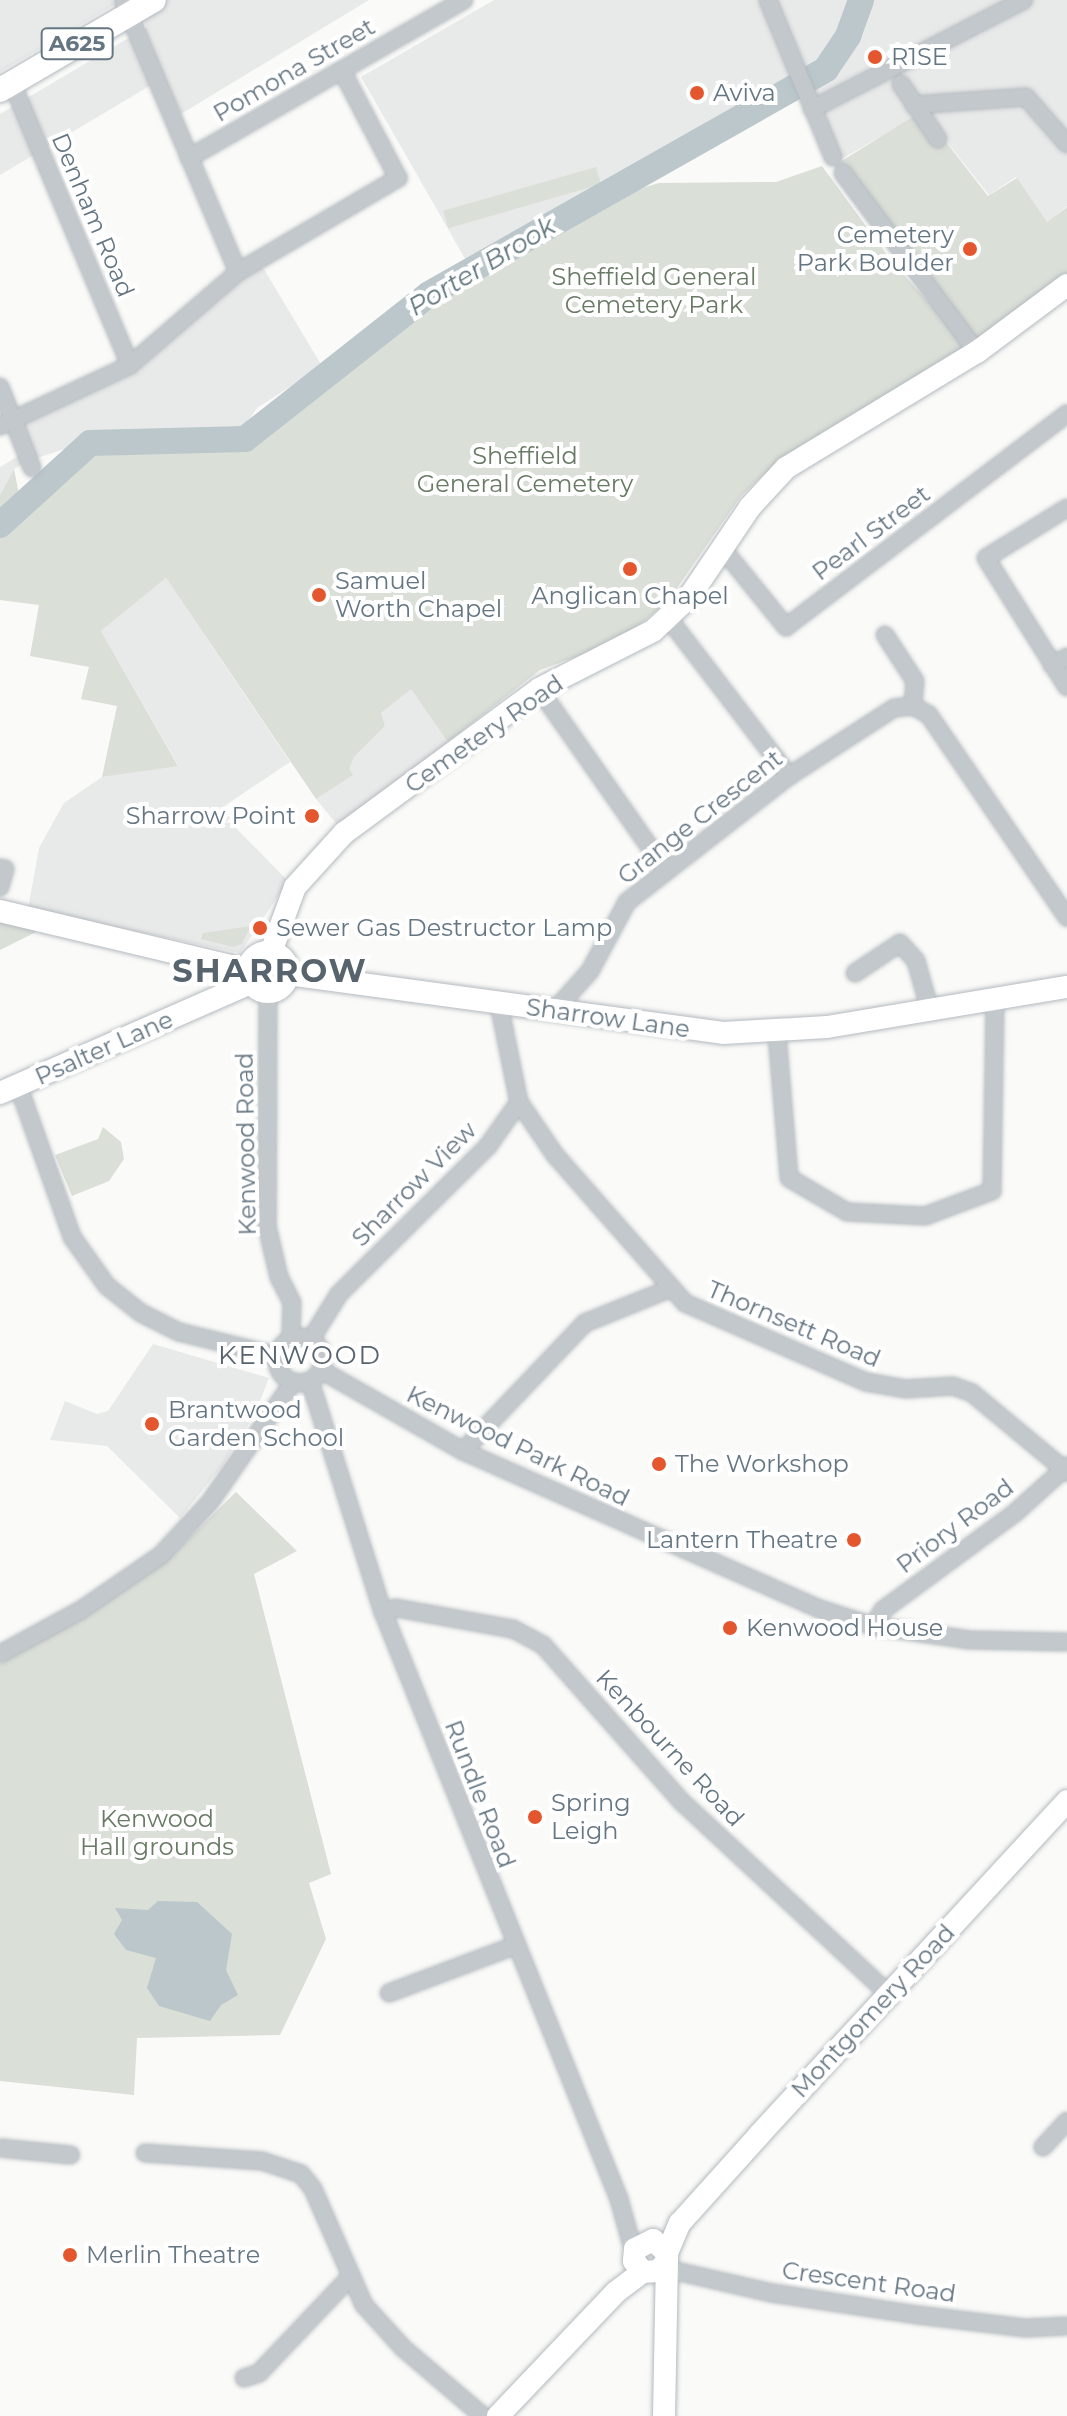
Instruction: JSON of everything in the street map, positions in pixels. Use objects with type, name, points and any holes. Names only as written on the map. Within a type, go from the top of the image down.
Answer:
[{"type":"main road","name":"A625","points":[[6,86],[126,7],[154,0]]},
{"type":"street","name":"Pomona Street","points":[[189,158],[464,0]]},
{"type":"street","points":[[768,0],[833,157]]},
{"type":"street","points":[[809,101],[1024,0]]},
{"type":"street","points":[[126,7],[238,272]]},
{"type":"street","points":[[8,425],[130,365],[238,272],[399,175],[342,71]]},
{"type":"street","points":[[901,84],[938,139]]},
{"type":"street","name":"Denham Road","points":[[6,86],[130,365]]},
{"type":"street","points":[[914,105],[1026,97],[1067,144]]},
{"type":"street","points":[[843,173],[977,352]]},
{"type":"street","name":"Cemetery Road","points":[[271,952],[295,887],[323,853],[539,689],[636,643],[669,619],[786,468],[977,352],[1067,285]]},
{"type":"street","points":[[0,387],[8,425],[32,468]]},
{"type":"street","name":"Pearl Street","points":[[722,548],[786,627],[1067,414]]},
{"type":"street","points":[[1067,508],[986,558],[1060,661],[1067,687]]},
{"type":"street","points":[[669,619],[789,776]]},
{"type":"street","points":[[885,635],[915,681],[913,706],[929,715],[1067,917]]},
{"type":"street","points":[[539,689],[665,869]]},
{"type":"street","name":"Grange Crescent","points":[[555,1010],[590,971],[627,902],[665,869],[789,776],[894,708],[913,706]]},
{"type":"street","points":[[0,868],[5,869],[0,887]]},
{"type":"street","points":[[0,911],[256,982],[282,987],[288,974],[284,960],[271,952],[259,954],[256,982]]},
{"type":"street","points":[[855,973],[900,943],[916,961],[929,1007]]},
{"type":"street","name":"Sharrow Lane","points":[[288,974],[723,1033],[777,1034],[1067,987]]},
{"type":"street","name":"Psalter Lane","points":[[9,1089],[256,982]]},
{"type":"street","name":"Kenwood Road","points":[[256,982],[267,1226],[279,1277],[292,1303],[291,1338]]},
{"type":"street","points":[[777,1034],[789,1178],[847,1212],[925,1216],[992,1191],[995,998]]},
{"type":"street","points":[[499,1004],[519,1102]]},
{"type":"street","points":[[9,1089],[72,1237],[107,1286],[141,1313],[179,1332],[277,1356]]},
{"type":"street","name":"Thornsett Road","points":[[519,1102],[555,1155],[669,1289],[701,1312],[866,1382],[905,1389],[953,1386],[972,1393],[1066,1469]]},
{"type":"street","name":"Sharrow View","points":[[311,1339],[339,1294],[488,1146],[519,1102]]},
{"type":"street","points":[[463,1451],[585,1323],[669,1289]]},
{"type":"street","points":[[0,1654],[81,1610],[161,1555],[210,1502],[308,1378],[323,1356],[311,1339],[291,1338],[277,1356],[280,1372],[308,1378]]},
{"type":"street","name":"Kenwood Park Road","points":[[308,1378],[732,1574],[873,1626],[970,1640],[1067,1642]]},
{"type":"street","name":"Rundle Road","points":[[308,1378],[383,1612],[514,1946],[625,2216],[651,2258]]},
{"type":"street","name":"Priory Road","points":[[873,1626],[883,1610],[962,1554],[1066,1469]]},
{"type":"street","name":"Kenbourne Road","points":[[383,1612],[396,1608],[513,1629],[543,1645],[680,1800],[888,1993]]},
{"type":"street","name":"Montgomery Road","points":[[498,2416],[651,2258],[888,1993],[1067,1801]]},
{"type":"street","points":[[389,1993],[514,1946]]},
{"type":"street","points":[[1043,2147],[1067,2121]]},
{"type":"street","points":[[0,2148],[71,2155]]},
{"type":"street","points":[[145,2153],[262,2161],[301,2174],[313,2189],[364,2305],[403,2348],[483,2416]]},
{"type":"street","points":[[651,2258],[665,2312],[664,2416]]},
{"type":"street","name":"Crescent Road","points":[[651,2258],[772,2293],[1026,2328],[1067,2326]]},
{"type":"street","points":[[244,2378],[259,2373],[351,2276]]},
{"type":"shaded area","points":[[0,0],[112,0],[114,5],[0,72]]},
{"type":"shaded area","points":[[136,0],[369,0],[181,114],[163,78],[0,175],[0,114],[147,27]]},
{"type":"shaded area","points":[[494,0],[1067,0],[1067,206],[1046,223],[1016,177],[989,195],[923,112],[840,160],[804,83],[657,169],[601,184],[467,262],[361,77]]},
{"type":"shaded area","points":[[259,261],[322,366],[257,408],[241,431],[193,440],[101,437],[28,461],[14,469],[0,495],[0,467],[25,452],[15,423],[130,365]]},
{"type":"shaded area","points":[[166,578],[290,762],[223,807],[236,828],[288,881],[240,953],[28,909],[39,848],[64,803],[102,777],[178,765],[101,631]]},
{"type":"shaded area","points":[[411,688],[457,754],[344,833],[316,799],[352,775],[348,769],[354,757],[385,726],[381,713]]},
{"type":"shaded area","name":"Brantwood Garden School","points":[[153,1344],[269,1378],[255,1414],[223,1465],[180,1518],[107,1446],[50,1440],[65,1401],[97,1414],[108,1411]]},
{"type":"shaded area","points":[[158,1901],[197,1902],[232,1934],[226,1970],[238,1995],[221,2005],[210,2021],[159,2006],[147,1988],[156,1958],[126,1950],[114,1934],[122,1920],[115,1908],[148,1910]]},
{"type":"green space","points":[[922,111],[988,196],[1017,178],[1047,222],[1067,207],[1067,280],[979,343],[840,162]]},
{"type":"green space","name":"Sheffield General Cemetery","points":[[822,166],[893,263],[970,348],[777,462],[741,496],[667,602],[643,622],[608,645],[540,670],[448,742],[411,689],[381,713],[385,726],[354,757],[349,769],[353,775],[316,799],[166,578],[101,631],[178,766],[102,777],[117,706],[81,699],[89,667],[30,656],[39,605],[0,600],[0,495],[14,469],[19,494],[67,452],[97,443],[180,446],[245,440],[406,317],[625,193],[659,183],[776,182]]},
{"type":"green space","points":[[596,167],[601,184],[448,228],[443,211]]},
{"type":"green space","points":[[0,922],[28,929],[38,931],[0,950]]},
{"type":"green space","points":[[251,926],[242,944],[233,947],[201,939],[203,933]]},
{"type":"green space","points":[[103,1127],[121,1142],[124,1159],[109,1181],[72,1196],[55,1155],[98,1139]]},
{"type":"green space","name":"Kenwood Hall grounds","points":[[236,1492],[297,1551],[254,1574],[331,1874],[309,1883],[326,1939],[280,2035],[137,2038],[134,2095],[0,2081],[0,1664],[168,1559]]},
{"type":"waterway","name":"Porter Brook","points":[[0,525],[90,443],[245,439],[429,294],[826,69],[848,36],[861,0]]},
{"type":"place","name":"R1SE","points":[[875,57]]},
{"type":"place","name":"Aviva","points":[[697,93]]},
{"type":"place","name":"Cemetery Park Boulder","points":[[970,249]]},
{"type":"place","name":"Anglican Chapel","points":[[630,569]]},
{"type":"place","name":"Samuel Worth Chapel","points":[[319,595]]},
{"type":"place","name":"Sharrow Point","points":[[312,816]]},
{"type":"place","name":"Sewer Gas Destructor Lamp","points":[[260,928]]},
{"type":"place","name":"Brantwood Garden School","points":[[152,1424]]},
{"type":"place","name":"The Workshop","points":[[659,1464]]},
{"type":"place","name":"Lantern Theatre","points":[[854,1540]]},
{"type":"place","name":"Kenwood House","points":[[730,1628]]},
{"type":"place","name":"Spring Leigh","points":[[535,1817]]},
{"type":"place","name":"Merlin Theatre","points":[[70,2255]]},
{"type":"district","name":"SHARROW","points":[[270,971]]},
{"type":"district","name":"KENWOOD","points":[[300,1356]]},
{"type":"park label","name":"Sheffield General Cemetery Park","points":[[654,291]]}]
